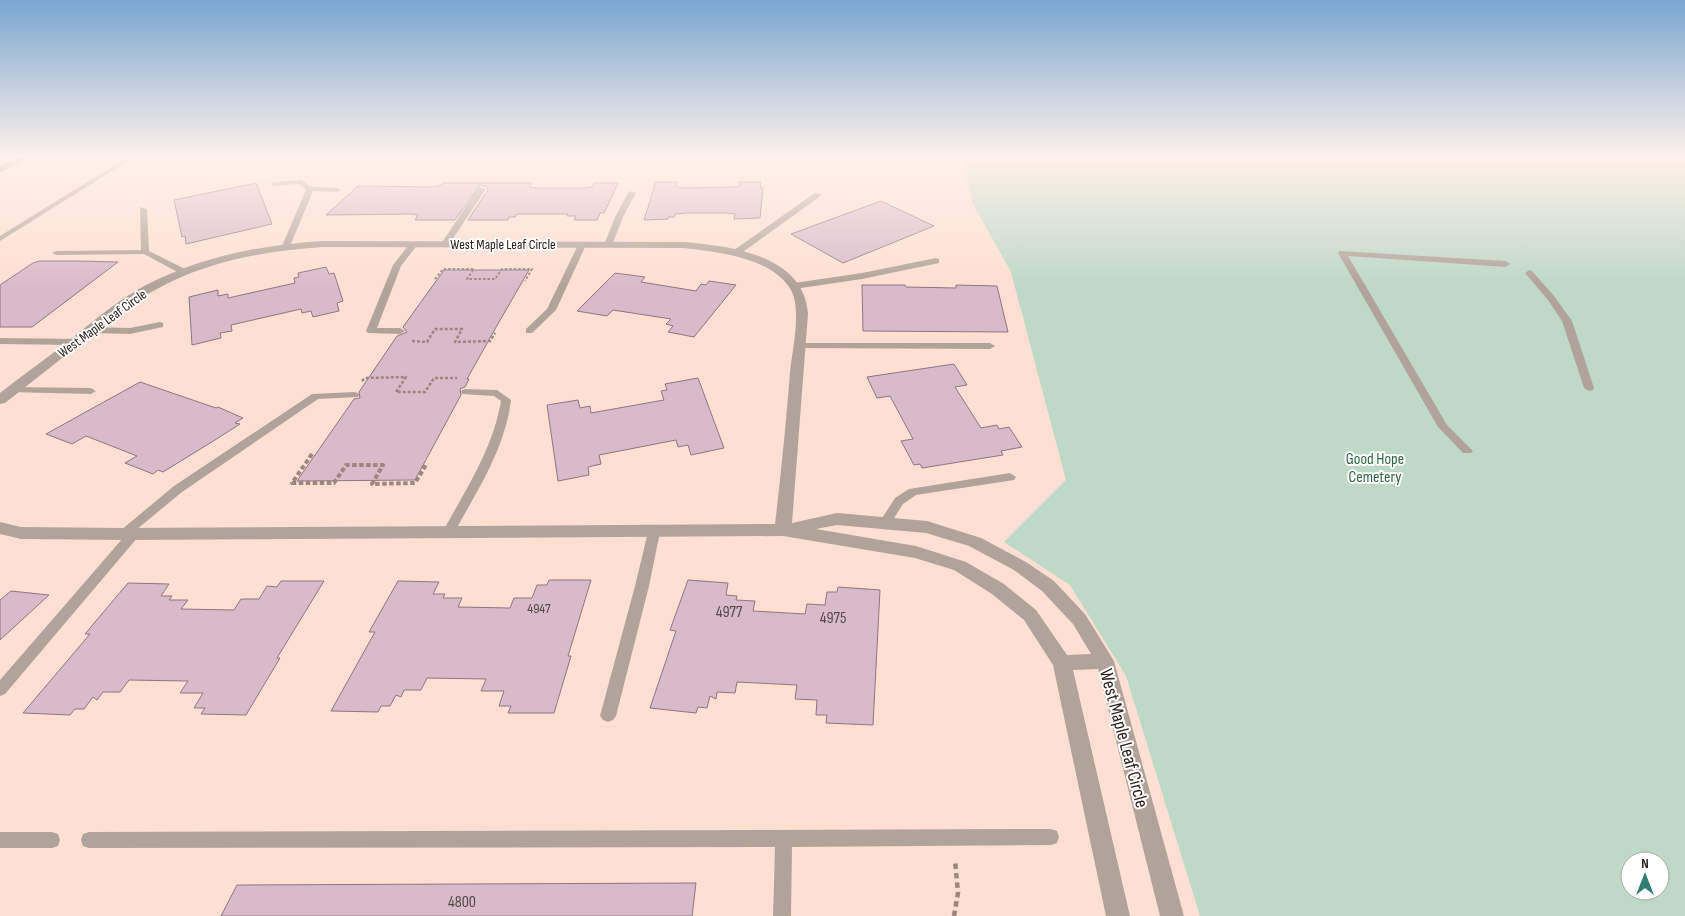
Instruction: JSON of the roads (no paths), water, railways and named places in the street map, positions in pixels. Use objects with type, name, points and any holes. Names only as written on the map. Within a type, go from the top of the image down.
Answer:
[{"type":"street","name":"West Maple Leaf Circle","points":[[0,400],[128,301],[153,286],[184,272],[234,255],[286,246],[684,244],[737,252],[760,261],[780,272],[794,286]]},
{"type":"street","points":[[783,530],[799,346],[801,301],[794,286]]},
{"type":"street","name":"West Maple Leaf Circle","points":[[783,530],[837,519],[927,527],[975,542],[1020,566],[1048,586],[1079,619],[1105,661],[1172,916]]},
{"type":"street","name":"West Maple Leaf Circle","points":[[0,528],[21,533],[129,534],[448,534],[783,530],[916,552],[960,566],[998,589],[1030,615],[1062,663],[1118,916]]},
{"type":"street","points":[[1062,663],[1105,661]]},
{"type":"lane","points":[[0,239],[61,201]]},
{"type":"lane","points":[[286,246],[305,201]]},
{"type":"lane","points":[[445,244],[474,201]]},
{"type":"lane","points":[[608,245],[628,201]]},
{"type":"lane","points":[[737,252],[811,201]]},
{"type":"lane","points":[[143,209],[145,252]]},
{"type":"lane","points":[[399,331],[371,331],[382,297],[397,265],[414,244]]},
{"type":"lane","points":[[530,330],[551,310],[582,245]]},
{"type":"lane","points":[[56,253],[145,252],[184,272]]},
{"type":"lane","points":[[1467,451],[1443,427],[1342,253],[1506,264]]},
{"type":"lane","points":[[794,286],[862,276],[936,261]]},
{"type":"lane","points":[[1529,273],[1551,298],[1567,321],[1589,388]]},
{"type":"lane","points":[[90,330],[130,331],[160,325]]},
{"type":"lane","points":[[0,341],[76,342]]},
{"type":"lane","points":[[799,346],[990,346]]},
{"type":"lane","points":[[13,390],[91,391]]},
{"type":"lane","points":[[448,534],[488,457],[506,413],[506,400],[496,392],[466,392]]},
{"type":"lane","points":[[0,690],[129,534],[178,489],[316,396],[352,395]]},
{"type":"lane","points":[[885,524],[899,501],[913,492],[1010,477]]},
{"type":"lane","points":[[608,716],[654,532]]},
{"type":"lane","points":[[89,840],[1051,837]]},
{"type":"lane","points":[[782,916],[784,839]]},
{"type":"lane","points":[[0,840],[52,840]]},
{"type":"park label","name":"Good Hope Cemetery","points":[[1375,467]]}]
